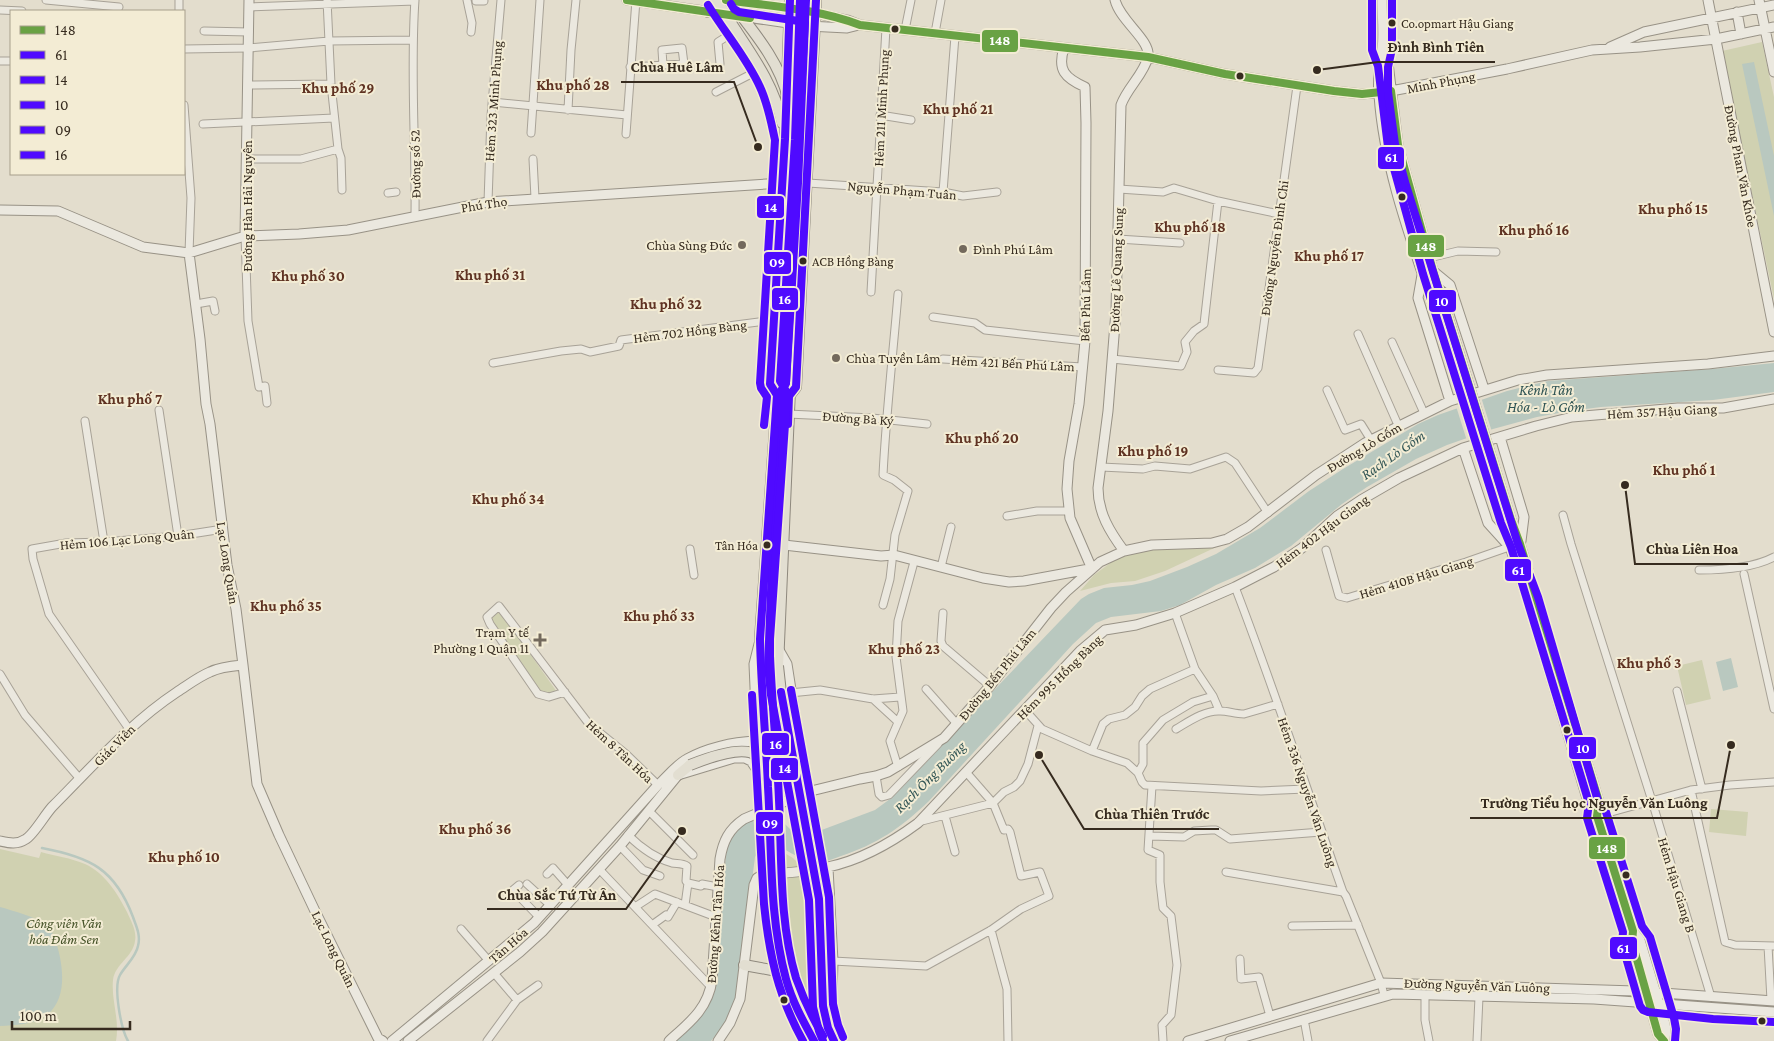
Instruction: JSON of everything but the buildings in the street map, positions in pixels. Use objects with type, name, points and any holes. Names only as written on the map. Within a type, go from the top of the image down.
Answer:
[{"type":"main road","name":"Minh Phụng","points":[[633,0],[815,27],[847,28],[860,25]]},
{"type":"main road","points":[[708,12],[717,0],[761,68],[789,136]]},
{"type":"main road","points":[[727,0],[763,45],[778,70],[789,100],[785,357],[789,396],[778,666],[781,693],[820,899],[823,1006],[828,1028],[834,1041]]},
{"type":"main road","name":"Minh Phụng","points":[[727,0],[790,4],[860,25],[1148,57],[1225,74],[1362,94],[1391,91],[1605,49],[1716,39],[1770,28]]},
{"type":"main road","points":[[777,395],[770,384],[783,183],[789,136],[799,0]]},
{"type":"main road","points":[[761,812],[760,639],[777,395],[785,357],[806,0]]},
{"type":"main road","points":[[789,396],[796,387],[816,0]]},
{"type":"main road","points":[[1115,0],[1118,10],[1127,23],[1146,43],[1148,57]]},
{"type":"main road","points":[[1382,0],[1382,49],[1378,66],[1378,93],[1385,146],[1422,274],[1507,521],[1520,544],[1599,802],[1597,816]]},
{"type":"main road","name":"Đường Phan Văn Khỏe","points":[[1708,0],[1774,332]]},
{"type":"main road","name":"Đường Hàn Hải Nguyên","points":[[245,236],[249,4]]},
{"type":"main road","points":[[789,136],[787,91],[790,4]]},
{"type":"main road","points":[[1760,4],[1770,28],[1774,72]]},
{"type":"main road","name":"Minh Phụng","points":[[1605,49],[1644,32],[1737,12],[1760,4],[1774,5]]},
{"type":"main road","points":[[1737,12],[1741,34]]},
{"type":"main road","name":"Bến Phú Lâm","points":[[1064,48],[1061,58],[1064,72],[1073,81],[1085,87],[1086,168],[1083,367],[1067,484],[1068,511],[1092,569]]},
{"type":"main road","points":[[1382,49],[1388,63],[1398,144],[1432,271],[1443,302],[1507,521],[1510,547],[1528,600],[1589,805],[1597,816],[1633,931],[1640,940],[1650,992],[1649,1002],[1658,1034],[1665,1041]]},
{"type":"main road","name":"Đường Lê Quang Sung","points":[[1124,551],[1103,518],[1098,498],[1112,359],[1120,189],[1121,105],[1126,92],[1137,79],[1148,57]]},
{"type":"main road","points":[[787,91],[797,86],[812,93]]},
{"type":"main road","name":"Phú Thọ","points":[[189,253],[245,236],[348,230],[488,202],[783,183]]},
{"type":"main road","points":[[0,210],[58,211],[143,247],[189,253]]},
{"type":"main road","name":"Lạc Long Quân","points":[[189,253],[206,404],[243,665],[257,784],[315,911],[378,1038],[383,1041]]},
{"type":"main road","points":[[1432,271],[1450,285],[1484,390]]},
{"type":"main road","points":[[1422,274],[1418,298],[1450,401]]},
{"type":"main road","name":"Đường Lò Gốm","points":[[1092,569],[1100,562],[1124,551],[1152,545],[1212,543],[1235,534],[1268,513],[1316,475],[1371,440],[1450,401],[1484,390],[1518,380],[1547,375],[1708,364],[1774,356]]},
{"type":"main road","name":"Hẻm 357 Hậu Giang","points":[[1463,448],[1572,417],[1678,408],[1723,408],[1774,399]]},
{"type":"main road","points":[[1500,437],[1524,517],[1520,544]]},
{"type":"main road","points":[[1463,448],[1488,523],[1510,547]]},
{"type":"main road","name":"Hẻm 402 Hậu Giang","points":[[1235,588],[1277,566],[1302,548],[1340,514],[1361,500],[1399,478],[1463,448]]},
{"type":"main road","points":[[784,545],[881,556],[894,555],[914,562],[1009,582],[1092,569]]},
{"type":"main road","name":"Đường Bến Phú Lâm","points":[[807,792],[876,776],[898,767],[944,738],[990,686],[1051,608],[1092,569]]},
{"type":"main road","name":"Hẻm 995 Hồng Bàng","points":[[762,875],[828,868],[881,848],[918,822],[1080,651],[1105,630],[1136,625],[1175,613],[1235,588]]},
{"type":"main road","points":[[760,639],[754,664],[756,737],[762,776],[780,972]]},
{"type":"main road","points":[[778,650],[787,664],[790,693],[807,792]]},
{"type":"main road","name":"Giác Viên","points":[[0,841],[16,843],[26,839],[46,814],[129,729],[157,706],[202,676],[218,669],[243,665]]},
{"type":"main road","name":"Tân Hóa","points":[[392,1041],[489,961],[538,917],[676,767],[694,756],[756,737]]},
{"type":"main road","points":[[678,775],[690,765],[714,757],[747,751],[757,755],[763,763],[762,776]]},
{"type":"main road","points":[[678,775],[734,758],[745,758],[751,761],[762,776]]},
{"type":"main road","name":"Tân Hóa","points":[[408,1041],[494,973],[542,932],[620,846],[678,775]]},
{"type":"main road","name":"Đường Kênh Tân Hóa","points":[[669,1041],[696,1017],[704,1006],[711,987],[722,845],[728,833],[744,819],[807,792]]},
{"type":"main road","points":[[823,1006],[832,994],[833,961],[828,868]]},
{"type":"main road","points":[[718,1041],[730,1023],[740,999],[754,886],[757,878],[762,875],[780,972],[814,1041]]},
{"type":"main road","points":[[744,965],[780,972]]},
{"type":"main road","name":"Đường Nguyễn Văn Luông","points":[[1188,1041],[1381,983],[1650,992],[1772,1000]]},
{"type":"main road","points":[[1650,992],[1659,1003],[1666,1030],[1665,1041]]},
{"type":"main road","name":"Đường Nguyễn Văn Luông","points":[[1230,1041],[1243,1039],[1384,995],[1393,994],[1594,999],[1774,1012]]},
{"type":"street","points":[[46,0],[119,6]]},
{"type":"street","points":[[249,4],[415,0]]},
{"type":"street","name":"Đường số 52","points":[[415,0],[412,40],[416,154],[415,216]]},
{"type":"street","points":[[467,0],[472,23],[471,32]]},
{"type":"street","points":[[476,0],[484,1]]},
{"type":"street","name":"Hẻm 323 Minh Phụng","points":[[488,202],[488,168],[501,0]]},
{"type":"street","points":[[531,133],[540,0]]},
{"type":"street","points":[[568,110],[570,50],[576,0]]},
{"type":"street","points":[[626,134],[633,0]]},
{"type":"street","points":[[905,30],[910,0]]},
{"type":"street","points":[[935,33],[940,0]]},
{"type":"street","points":[[326,2],[331,84],[338,149],[341,158],[342,190]]},
{"type":"street","name":"Hẻm 211 Minh Phụng","points":[[871,292],[886,28]]},
{"type":"street","points":[[720,64],[718,42],[737,30]]},
{"type":"street","points":[[204,31],[249,32]]},
{"type":"street","points":[[943,192],[955,36]]},
{"type":"street","points":[[185,49],[248,48],[329,41],[412,40]]},
{"type":"street","points":[[630,67],[663,65]]},
{"type":"street","points":[[716,92],[761,68]]},
{"type":"street","points":[[248,85],[331,84]]},
{"type":"street","name":"Đường Nguyễn Đình Chi","points":[[1218,370],[1254,373],[1258,368],[1297,86]]},
{"type":"street","points":[[493,102],[627,115]]},
{"type":"street","points":[[880,115],[911,120]]},
{"type":"street","points":[[185,118],[191,198],[189,253]]},
{"type":"street","points":[[203,124],[334,118]]},
{"type":"street","points":[[247,159],[301,159],[338,149]]},
{"type":"street","points":[[533,159],[535,198]]},
{"type":"street","name":"Nguyễn Phạm Tuân","points":[[808,183],[943,192],[963,196],[997,192]]},
{"type":"street","points":[[1120,189],[1163,192],[1174,188],[1218,201],[1279,214]]},
{"type":"street","points":[[388,193],[396,192]]},
{"type":"street","points":[[1112,359],[1181,366],[1187,352],[1185,342],[1194,331],[1204,324],[1218,201]]},
{"type":"street","name":"Đường Hàn Hải Nguyên","points":[[245,236],[248,321],[259,387],[266,386],[267,403]]},
{"type":"street","points":[[1118,239],[1180,243]]},
{"type":"street","points":[[1429,258],[1458,251],[1496,252]]},
{"type":"street","points":[[883,605],[890,579],[895,535],[908,491],[894,480],[883,475],[886,420],[894,354],[898,294]]},
{"type":"street","points":[[196,304],[213,301],[215,311]]},
{"type":"street","points":[[934,316],[975,323],[985,330],[1084,341]]},
{"type":"street","name":"Hẻm 702 Hồng Bàng","points":[[493,363],[561,351],[581,349],[590,352],[619,346],[621,340],[774,320]]},
{"type":"street","points":[[1358,334],[1398,426]]},
{"type":"street","points":[[1392,342],[1424,413]]},
{"type":"street","name":"Hẻm 421 Bến Phú Lâm","points":[[943,359],[1083,367]]},
{"type":"street","points":[[1327,390],[1345,430],[1361,424],[1371,440]]},
{"type":"street","points":[[159,410],[178,536]]},
{"type":"street","name":"Đường Bà Ký","points":[[788,414],[926,424]]},
{"type":"street","points":[[85,421],[104,542]]},
{"type":"street","points":[[1101,467],[1143,469],[1155,466],[1190,468],[1226,457],[1235,463],[1268,513]]},
{"type":"street","points":[[1007,516],[1037,510],[1068,511]]},
{"type":"street","name":"Hẻm Hậu Giang B","points":[[1563,515],[1711,997]]},
{"type":"street","points":[[941,567],[951,526]]},
{"type":"street","name":"Hẻm 106 Lạc Long Quân","points":[[129,729],[49,614],[33,559],[32,549],[66,543],[178,536],[223,529]]},
{"type":"street","name":"Hẻm 410B Hậu Giang","points":[[1326,550],[1339,596],[1348,598],[1510,547]]},
{"type":"street","points":[[690,549],[694,575]]},
{"type":"street","points":[[1698,570],[1721,570],[1766,561],[1774,557]]},
{"type":"street","points":[[898,767],[890,741],[903,711],[896,657],[898,621],[914,562]]},
{"type":"street","points":[[1744,574],[1774,709]]},
{"type":"street","name":"Hẻm 336 Nguyễn Văn Luông","points":[[1235,588],[1278,704],[1321,832],[1343,892],[1381,983],[1384,995]]},
{"type":"street","name":"Hẻm 8 Tân Hóa","points":[[565,692],[549,697],[538,694],[490,624],[487,617],[499,606],[565,692],[589,724],[626,754],[658,786]]},
{"type":"street","points":[[943,613],[941,641],[943,646],[990,686]]},
{"type":"street","points":[[1175,613],[1195,669],[1213,696],[1219,710]]},
{"type":"street","points":[[1092,751],[1101,728],[1109,719],[1124,715],[1135,707],[1142,696],[1150,689],[1195,669]]},
{"type":"street","points":[[0,674],[25,715],[80,779]]},
{"type":"street","points":[[926,689],[957,724]]},
{"type":"street","points":[[790,693],[820,690],[873,699],[900,697]]},
{"type":"street","points":[[1677,692],[1702,789]]},
{"type":"street","points":[[1138,773],[1144,757],[1143,743],[1163,720],[1193,702],[1213,696]]},
{"type":"street","points":[[873,699],[898,722]]},
{"type":"street","points":[[1176,729],[1208,712],[1219,710],[1244,714],[1278,704]]},
{"type":"street","points":[[1025,710],[1038,726],[1061,738],[1127,763],[1138,773],[1145,785],[1261,791],[1306,789]]},
{"type":"street","name":"Hẻm 995 Hồng Bàng","points":[[918,822],[993,803],[1004,792],[1020,781],[1028,764],[1038,726]]},
{"type":"street","points":[[876,776],[879,794],[882,797],[889,795],[944,738]]},
{"type":"street","points":[[833,961],[926,966],[991,930],[1020,909],[1049,896],[1040,872],[1021,876],[1010,832],[1004,830],[993,803],[966,772]]},
{"type":"street","points":[[1597,816],[1691,790],[1774,782]]},
{"type":"street","points":[[1152,786],[1148,850],[1160,855],[1160,882],[1164,908],[1171,916],[1177,965],[1171,1015],[1163,1021],[1162,1025],[1163,1041]]},
{"type":"street","points":[[1691,790],[1725,942],[1771,946],[1772,1000]]},
{"type":"street","points":[[649,810],[693,855]]},
{"type":"street","points":[[945,816],[955,852]]},
{"type":"street","points":[[1150,836],[1184,837],[1193,832],[1216,830],[1230,839],[1321,832]]},
{"type":"street","points":[[628,835],[638,846],[656,856],[672,863],[683,863],[687,866],[686,880],[688,883],[681,903],[668,917],[666,915],[652,925]]},
{"type":"street","points":[[620,846],[643,870],[660,876]]},
{"type":"street","points":[[547,874],[553,868],[568,885]]},
{"type":"street","points":[[599,869],[711,987]]},
{"type":"street","points":[[1226,872],[1343,892]]},
{"type":"street","points":[[688,883],[718,887]]},
{"type":"street","points":[[538,917],[513,890],[525,884],[550,905]]},
{"type":"street","points":[[634,907],[655,894],[716,917]]},
{"type":"street","points":[[1292,926],[1358,926]]},
{"type":"street","points":[[461,928],[489,961]]},
{"type":"street","points":[[991,930],[1007,989],[1008,1041]]},
{"type":"street","points":[[1240,959],[1241,979],[1259,977],[1270,1016]]},
{"type":"street","points":[[494,973],[517,1000]]},
{"type":"street","points":[[487,1041],[517,1000],[538,985]]},
{"type":"street","points":[[1425,995],[1424,1020],[1429,1041]]},
{"type":"street","points":[[1477,1041],[1478,997]]},
{"type":"street","points":[[1304,1019],[1308,1041]]},
{"type":"street","points":[[1240,1025],[1243,1039]]},
{"type":"green space","points":[[1762,42],[1774,97],[1774,299],[1722,51]]},
{"type":"green space","points":[[1225,543],[1165,571],[1135,581],[1111,583],[1080,591],[1094,575],[1117,558],[1140,551]]},
{"type":"green space","points":[[499,610],[557,692],[548,694],[539,692],[494,626],[491,616]]},
{"type":"green space","points":[[1702,660],[1711,699],[1686,705],[1677,666]]},
{"type":"green space","points":[[1711,809],[1748,812],[1746,836],[1709,832]]},
{"type":"green space","name":"Công viên Văn hóa Đầm Sen","points":[[0,849],[39,858],[41,852],[85,864],[105,878],[119,898],[132,922],[135,937],[134,947],[114,974],[113,995],[117,1025],[116,1041],[0,1041]]},
{"type":"green space","points":[[781,851],[800,865],[812,962],[811,1001],[806,1004],[794,968],[780,909],[778,870]]},
{"type":"water","points":[[1754,62],[1774,156],[1774,216],[1742,64]]},
{"type":"water","name":"Kênh Tân Hóa - Lò Gốm","points":[[1774,363],[1774,392],[1713,400],[1601,407],[1570,411],[1537,417],[1493,429],[1447,445],[1416,459],[1367,487],[1342,504],[1291,546],[1255,568],[1216,585],[1180,605],[1161,611],[1111,617],[1096,623],[1073,644],[929,801],[888,834],[866,846],[822,862],[796,856],[782,848],[758,852],[755,857],[738,991],[728,1020],[711,1041],[676,1041],[698,1020],[713,993],[727,844],[738,829],[755,820],[780,819],[790,829],[799,832],[819,831],[875,810],[890,799],[1081,599],[1089,594],[1104,588],[1150,581],[1216,554],[1260,528],[1309,491],[1343,469],[1418,424],[1507,391],[1548,381]]},
{"type":"water","points":[[1731,658],[1738,687],[1723,691],[1716,662]]},
{"type":"water","points":[[0,907],[18,912],[47,925],[56,942],[61,960],[61,990],[59,999],[54,1007],[43,1018],[19,1025],[0,1026]]},
{"type":"pier","points":[[1481,397],[1492,432],[1467,441],[1456,406]]},
{"type":"waterway","points":[[42,848],[74,856],[99,868],[109,876],[126,901],[137,927],[139,938],[135,954],[120,975],[117,989],[123,1027],[128,1041]]},
{"type":"transit line","name":"148","points":[[627,0],[750,18]]},
{"type":"transit line","name":"148","points":[[726,0],[828,15],[860,25],[1148,57],[1225,74],[1334,91],[1362,94],[1391,91],[1398,145],[1433,271],[1520,544],[1599,802],[1597,816],[1633,931],[1632,942],[1658,1034],[1664,1041]]},
{"type":"transit line","name":"09","points":[[790,0],[785,139],[770,384],[777,395],[760,639],[772,883],[777,931],[788,987],[814,1041]]},
{"type":"transit line","name":"16","points":[[800,0],[795,140],[780,381],[787,396],[770,656],[778,782],[782,890],[787,934],[796,978],[823,1036]]},
{"type":"transit line","name":"16","points":[[778,424],[779,394],[786,383],[806,0]]},
{"type":"transit line","name":"09","points":[[788,424],[789,396],[796,387],[816,0]]},
{"type":"transit line","name":"61","points":[[1372,0],[1372,50],[1378,66],[1388,147],[1423,274],[1501,523],[1511,547],[1589,803],[1587,818],[1623,932],[1622,944],[1640,1006],[1648,1012],[1713,1019],[1774,1022]]},
{"type":"transit line","name":"10","points":[[1392,0],[1392,49],[1388,67],[1388,92],[1395,144],[1405,182],[1518,544],[1538,597],[1598,801],[1606,812],[1642,926],[1650,937],[1674,1018],[1676,1029],[1675,1041]]},
{"type":"transit line","name":"14","points":[[731,4],[739,12],[805,22],[786,383],[779,396],[768,666],[771,695],[809,900],[813,1007],[823,1041]]},
{"type":"transit line","name":"14","points":[[708,5],[755,76],[765,100],[775,140],[760,383],[767,397],[764,425]]},
{"type":"transit line","name":"16","points":[[791,690],[829,897],[833,1004],[843,1037]]},
{"type":"transit line","name":"09","points":[[781,692],[819,899],[823,1006],[828,1028],[834,1041]]},
{"type":"transit line","name":"14","points":[[752,695],[764,904],[769,940],[781,991],[803,1041]]},
{"type":"place","name":"Co.opmart Hậu Giang","points":[[1392,23]]},
{"type":"place","name":"Đình Bình Tiên","points":[[1317,70]]},
{"type":"place","name":"Chùa Huê Lâm","points":[[758,147]]},
{"type":"place","name":"Chùa Sùng Đức","points":[[742,245]]},
{"type":"place","name":"Đình Phú Lâm","points":[[963,249]]},
{"type":"place","name":"ACB Hồng Bàng","points":[[803,261]]},
{"type":"place","name":"Chùa Tuyền Lâm","points":[[836,358]]},
{"type":"place","name":"Chùa Liên Hoa","points":[[1625,485]]},
{"type":"place","name":"Tân Hóa","points":[[767,545]]},
{"type":"place","name":"Trạm Y tế Phường 1 Quận 11","points":[[540,640]]},
{"type":"place","name":"Trường Tiểu học Nguyễn Văn Luông","points":[[1731,745]]},
{"type":"place","name":"Chùa Thiên Trước","points":[[1039,755]]},
{"type":"place","name":"Chùa Sắc Tứ Từ Ân","points":[[682,831]]},
{"type":"district","name":"Khu phố 28","points":[[573,85]]},
{"type":"district","name":"Khu phố 29","points":[[338,88]]},
{"type":"district","name":"Khu phố 21","points":[[958,109]]},
{"type":"district","name":"Khu phố 15","points":[[1673,209]]},
{"type":"district","name":"Khu phố 18","points":[[1190,227]]},
{"type":"district","name":"Khu phố 16","points":[[1534,230]]},
{"type":"district","name":"Khu phố 17","points":[[1329,256]]},
{"type":"district","name":"Khu phố 31","points":[[490,275]]},
{"type":"district","name":"Khu phố 30","points":[[308,276]]},
{"type":"district","name":"Khu phố 32","points":[[666,304]]},
{"type":"district","name":"Khu phố 7","points":[[130,399]]},
{"type":"district","name":"Khu phố 20","points":[[982,438]]},
{"type":"district","name":"Khu phố 19","points":[[1153,451]]},
{"type":"district","name":"Khu phố 1","points":[[1684,470]]},
{"type":"district","name":"Khu phố 34","points":[[508,499]]},
{"type":"district","name":"Khu phố 35","points":[[286,606]]},
{"type":"district","name":"Khu phố 33","points":[[659,616]]},
{"type":"district","name":"Khu phố 23","points":[[904,649]]},
{"type":"district","name":"Khu phố 3","points":[[1649,663]]},
{"type":"district","name":"Khu phố 36","points":[[475,829]]},
{"type":"district","name":"Khu phố 10","points":[[184,857]]},
{"type":"water label","name":"Rạch Lò Gốm","points":[[1393,455]]},
{"type":"water label","name":"Rạch Ông Buông","points":[[930,777]]}]
